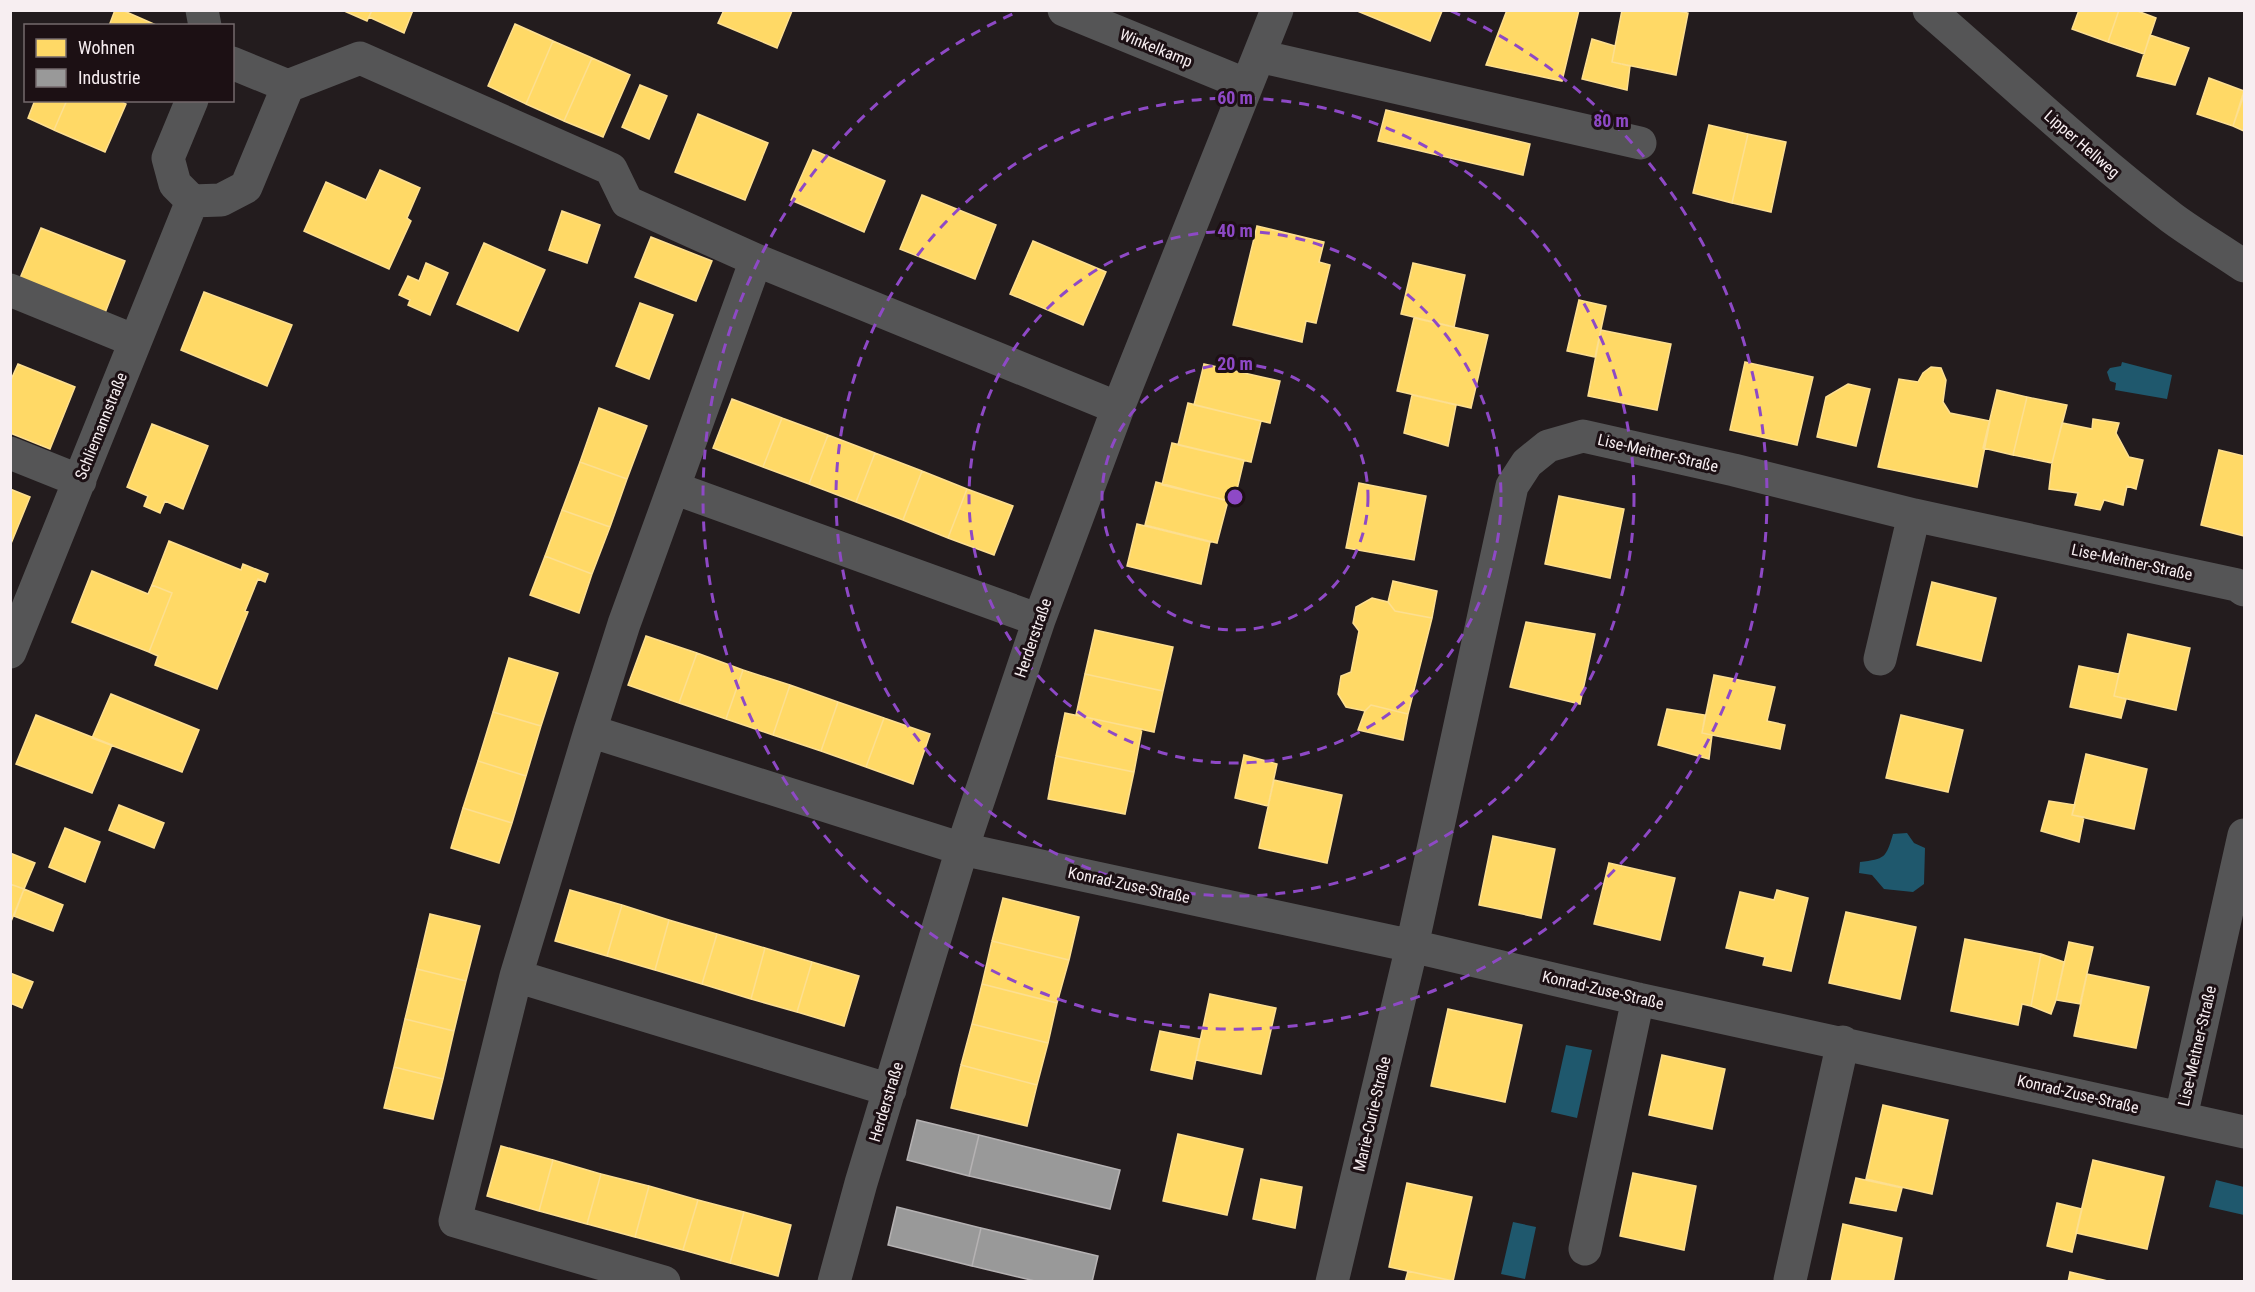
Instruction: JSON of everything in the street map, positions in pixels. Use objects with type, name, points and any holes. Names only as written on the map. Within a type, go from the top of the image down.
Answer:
[{"type":"street","name":"Winkelkamp","points":[[1064,10],[1253,70],[1640,143]]},
{"type":"street","name":"Herderstraße","points":[[834,1281],[861,1182],[962,849],[1039,620],[1118,408],[1277,10]]},
{"type":"street","name":"Lipper Hellweg","points":[[1929,10],[2095,156],[2174,219],[2244,266]]},
{"type":"street","points":[[234,64],[288,86],[360,58],[611,169],[627,202],[756,260],[1118,408]]},
{"type":"street","points":[[191,102],[168,158],[176,184],[192,201],[222,200],[246,187],[288,86]]},
{"type":"street","name":"Schliemannstraße","points":[[10,652],[192,201]]},
{"type":"street","points":[[664,1281],[455,1221],[516,976],[590,731],[624,624],[756,260]]},
{"type":"street","points":[[10,290],[135,341]]},
{"type":"street","name":"Lise-Meitner-Straße","points":[[1412,946],[1512,486],[1527,463],[1548,446],[1582,436],[1734,470],[1914,515],[2237,585],[2244,590]]},
{"type":"street","points":[[10,453],[80,481]]},
{"type":"street","points":[[675,488],[1039,620]]},
{"type":"street","points":[[1880,659],[1914,515]]},
{"type":"street","name":"Konrad-Zuse-Straße","points":[[590,731],[962,849],[1412,946],[1638,999],[1843,1042],[2244,1132]]},
{"type":"street","name":"Lise-Meitner-Straße","points":[[2181,1117],[2244,835]]},
{"type":"street","name":"Marie-Curie-Straße","points":[[1332,1281],[1412,946]]},
{"type":"street","points":[[516,976],[890,1090]]},
{"type":"street","points":[[1585,1250],[1638,999]]},
{"type":"street","points":[[1790,1280],[1843,1042]]},
{"type":"water","points":[[2122,362],[2172,375],[2167,399],[2115,390],[2116,383],[2110,381],[2107,372],[2110,368],[2121,366]]},
{"type":"water","points":[[1907,833],[1914,843],[1925,848],[1924,884],[1913,892],[1884,889],[1872,875],[1859,873],[1860,862],[1875,860],[1886,853],[1893,834]]},
{"type":"water","points":[[1566,1045],[1592,1050],[1577,1118],[1551,1112]]},
{"type":"water","points":[[2216,1180],[2244,1187],[2244,1215],[2209,1207]]},
{"type":"water","points":[[1513,1222],[1536,1227],[1525,1279],[1501,1274]]},
{"type":"building: Wohnen","points":[[115,10],[122,10],[154,24],[110,24]]},
{"type":"building: Wohnen","points":[[342,10],[372,10],[367,21]]},
{"type":"building: Wohnen","points":[[372,10],[413,10],[404,33],[369,17]]},
{"type":"building: Wohnen","points":[[724,10],[792,11],[777,48],[718,23]]},
{"type":"building: Wohnen","points":[[1355,10],[1440,10],[1442,11],[1430,41]]},
{"type":"building: Wohnen","points":[[1507,10],[1579,10],[1562,81],[1486,65]]},
{"type":"building: Wohnen","points":[[1622,10],[1673,10],[1688,13],[1676,75],[1612,62]]},
{"type":"building: Wohnen","points":[[2079,10],[2119,10],[2108,42],[2072,29]]},
{"type":"building: Wohnen","points":[[2119,10],[2135,10],[2156,18],[2144,54],[2108,42]]},
{"type":"building: Wohnen","points":[[515,24],[553,41],[526,104],[488,86]]},
{"type":"building: Wohnen","points":[[2150,35],[2189,48],[2175,85],[2137,76]]},
{"type":"building: Wohnen","points":[[1592,39],[1615,46],[1612,62],[1630,66],[1627,90],[1582,79]]},
{"type":"building: Wohnen","points":[[553,41],[592,58],[564,121],[526,104]]},
{"type":"building: Wohnen","points":[[592,58],[630,75],[603,137],[564,121]]},
{"type":"building: Wohnen","points":[[2209,78],[2244,91],[2233,126],[2197,114]]},
{"type":"building: Wohnen","points":[[640,85],[667,96],[649,139],[622,127]]},
{"type":"building: Wohnen","points":[[2244,95],[2244,131],[2233,126]]},
{"type":"building: Wohnen","points":[[34,102],[66,102],[54,130],[28,118]]},
{"type":"building: Wohnen","points":[[66,102],[122,102],[126,104],[105,152],[54,130]]},
{"type":"building: Wohnen","points":[[1386,110],[1530,144],[1523,175],[1378,141]]},
{"type":"building: Wohnen","points":[[698,114],[768,143],[745,200],[675,172]]},
{"type":"building: Wohnen","points":[[1709,125],[1748,134],[1732,203],[1693,193]]},
{"type":"building: Wohnen","points":[[1748,134],[1786,142],[1771,212],[1732,203]]},
{"type":"building: Wohnen","points":[[813,150],[885,181],[864,232],[791,200]]},
{"type":"building: Wohnen","points":[[380,170],[420,188],[407,218],[411,221],[389,269],[304,231],[326,182],[366,200]]},
{"type":"building: Wohnen","points":[[922,195],[996,225],[975,279],[900,249]]},
{"type":"building: Wohnen","points":[[562,211],[600,225],[587,263],[549,250]]},
{"type":"building: Wohnen","points":[[1257,226],[1324,242],[1319,262],[1330,265],[1316,323],[1306,321],[1302,342],[1233,325]]},
{"type":"building: Wohnen","points":[[41,228],[125,261],[105,313],[18,283]]},
{"type":"building: Wohnen","points":[[651,237],[712,261],[696,301],[635,277]]},
{"type":"building: Wohnen","points":[[1033,241],[1106,272],[1083,325],[1010,294]]},
{"type":"building: Wohnen","points":[[484,243],[545,270],[518,331],[457,304]]},
{"type":"building: Wohnen","points":[[426,263],[448,273],[430,315],[408,305],[410,300],[399,295],[408,276],[419,281]]},
{"type":"building: Wohnen","points":[[1413,263],[1465,275],[1454,327],[1401,314]]},
{"type":"building: Wohnen","points":[[204,292],[292,325],[267,386],[181,350]]},
{"type":"building: Wohnen","points":[[1579,300],[1606,306],[1595,357],[1567,351]]},
{"type":"building: Wohnen","points":[[640,303],[673,315],[649,379],[616,366]]},
{"type":"building: Wohnen","points":[[1414,318],[1488,335],[1471,408],[1397,391]]},
{"type":"building: Wohnen","points":[[1601,330],[1671,344],[1657,410],[1588,396]]},
{"type":"building: Wohnen","points":[[1745,362],[1813,377],[1797,445],[1730,430]]},
{"type":"building: Wohnen","points":[[18,364],[75,387],[50,449],[10,433],[10,382]]},
{"type":"building: Wohnen","points":[[1204,364],[1280,381],[1270,423],[1194,405]]},
{"type":"building: Wohnen","points":[[1931,367],[1941,368],[1946,380],[1943,402],[1950,413],[1990,421],[1977,487],[1878,467],[1899,379],[1918,382],[1923,373]]},
{"type":"building: Wohnen","points":[[1848,384],[1870,389],[1856,446],[1817,437],[1826,397]]},
{"type":"building: Wohnen","points":[[1997,390],[2027,397],[2013,455],[1983,448]]},
{"type":"building: Wohnen","points":[[1412,395],[1456,405],[1448,446],[1404,433]]},
{"type":"building: Wohnen","points":[[2027,397],[2067,405],[2052,463],[2013,455]]},
{"type":"building: Wohnen","points":[[732,399],[782,418],[763,467],[713,448]]},
{"type":"building: Wohnen","points":[[1188,403],[1261,421],[1251,462],[1178,445]]},
{"type":"building: Wohnen","points":[[599,408],[647,426],[627,479],[580,462]]},
{"type":"building: Wohnen","points":[[782,418],[828,435],[809,484],[763,467]]},
{"type":"building: Wohnen","points":[[2093,419],[2119,423],[2116,433],[2129,457],[2143,460],[2136,489],[2127,486],[2123,505],[2104,500],[2100,510],[2075,505],[2078,493],[2049,489],[2052,463],[2062,423],[2092,429]]},
{"type":"building: Wohnen","points":[[152,424],[208,446],[183,509],[165,501],[160,513],[144,506],[148,496],[127,487]]},
{"type":"building: Wohnen","points":[[828,435],[875,453],[856,502],[809,484]]},
{"type":"building: Wohnen","points":[[1172,443],[1244,460],[1234,502],[1162,485]]},
{"type":"building: Wohnen","points":[[2219,450],[2244,456],[2244,536],[2201,525]]},
{"type":"building: Wohnen","points":[[875,453],[922,471],[903,520],[856,502]]},
{"type":"building: Wohnen","points":[[580,462],[627,479],[610,527],[562,510]]},
{"type":"building: Wohnen","points":[[922,471],[967,489],[948,538],[903,520]]},
{"type":"building: Wohnen","points":[[1156,482],[1228,501],[1217,543],[1145,525]]},
{"type":"building: Wohnen","points":[[1359,483],[1426,496],[1414,560],[1346,548]]},
{"type":"building: Wohnen","points":[[10,489],[30,497],[10,546]]},
{"type":"building: Wohnen","points":[[967,489],[1013,506],[994,555],[948,538]]},
{"type":"building: Wohnen","points":[[1559,496],[1624,509],[1610,578],[1545,564]]},
{"type":"building: Wohnen","points":[[562,510],[610,527],[592,574],[545,556]]},
{"type":"building: Wohnen","points":[[1137,524],[1210,542],[1201,584],[1127,566]]},
{"type":"building: Wohnen","points":[[169,541],[241,570],[243,564],[268,574],[265,582],[258,579],[245,611],[248,612],[217,689],[155,665],[158,656],[149,652],[172,593],[152,585]]},
{"type":"building: Wohnen","points":[[545,556],[592,574],[579,613],[530,595]]},
{"type":"building: Wohnen","points":[[92,571],[148,594],[152,585],[172,593],[149,652],[72,622]]},
{"type":"building: Wohnen","points":[[1393,581],[1437,591],[1432,618],[1395,611],[1388,602]]},
{"type":"building: Wohnen","points":[[1932,582],[1996,598],[1981,661],[1917,645]]},
{"type":"building: Wohnen","points":[[1372,598],[1388,602],[1395,611],[1432,618],[1408,714],[1371,705],[1365,711],[1346,707],[1338,694],[1341,676],[1351,672],[1359,631],[1353,623],[1356,607]]},
{"type":"building: Wohnen","points":[[1526,622],[1595,634],[1580,704],[1510,687]]},
{"type":"building: Wohnen","points":[[1095,630],[1173,647],[1163,691],[1085,674]]},
{"type":"building: Wohnen","points":[[2128,634],[2190,648],[2176,710],[2114,696]]},
{"type":"building: Wohnen","points":[[646,636],[697,653],[679,703],[628,685]]},
{"type":"building: Wohnen","points":[[697,653],[743,670],[726,719],[679,703]]},
{"type":"building: Wohnen","points":[[509,658],[558,673],[541,726],[493,712]]},
{"type":"building: Wohnen","points":[[2079,666],[2119,674],[2114,696],[2126,699],[2121,718],[2070,707]]},
{"type":"building: Wohnen","points":[[743,670],[790,685],[773,735],[726,719]]},
{"type":"building: Wohnen","points":[[1085,674],[1163,691],[1154,732],[1076,715]]},
{"type":"building: Wohnen","points":[[1714,675],[1775,687],[1767,721],[1785,725],[1780,749],[1702,733]]},
{"type":"building: Wohnen","points":[[790,685],[838,702],[821,751],[773,735]]},
{"type":"building: Wohnen","points":[[111,694],[199,730],[182,772],[92,738]]},
{"type":"building: Wohnen","points":[[838,702],[884,718],[866,767],[821,751]]},
{"type":"building: Wohnen","points":[[1371,705],[1408,714],[1403,740],[1358,730],[1365,711]]},
{"type":"building: Wohnen","points":[[1667,709],[1705,715],[1702,733],[1712,735],[1709,759],[1658,745]]},
{"type":"building: Wohnen","points":[[493,712],[541,726],[526,776],[478,761]]},
{"type":"building: Wohnen","points":[[1065,713],[1142,729],[1134,772],[1056,756]]},
{"type":"building: Wohnen","points":[[36,715],[112,745],[92,793],[16,764]]},
{"type":"building: Wohnen","points":[[1901,715],[1963,730],[1948,792],[1886,778]]},
{"type":"building: Wohnen","points":[[884,718],[930,734],[913,784],[866,767]]},
{"type":"building: Wohnen","points":[[2086,754],[2147,769],[2134,829],[2072,815]]},
{"type":"building: Wohnen","points":[[1244,755],[1277,764],[1268,806],[1235,798]]},
{"type":"building: Wohnen","points":[[1056,756],[1134,772],[1125,814],[1048,799]]},
{"type":"building: Wohnen","points":[[478,761],[526,776],[512,823],[463,808]]},
{"type":"building: Wohnen","points":[[1274,780],[1342,795],[1327,863],[1259,848]]},
{"type":"building: Wohnen","points":[[2049,801],[2075,805],[2072,815],[2084,817],[2079,842],[2041,831]]},
{"type":"building: Wohnen","points":[[119,805],[164,823],[154,848],[109,830]]},
{"type":"building: Wohnen","points":[[463,808],[512,823],[499,863],[451,848]]},
{"type":"building: Wohnen","points":[[65,828],[100,842],[85,882],[49,867]]},
{"type":"building: Wohnen","points":[[1493,836],[1555,849],[1541,918],[1479,905]]},
{"type":"building: Wohnen","points":[[10,853],[35,863],[24,889],[10,884]]},
{"type":"building: Wohnen","points":[[1609,863],[1675,878],[1660,940],[1594,924]]},
{"type":"building: Wohnen","points":[[10,884],[24,889],[10,924]]},
{"type":"building: Wohnen","points":[[24,889],[63,905],[53,931],[14,916]]},
{"type":"building: Wohnen","points":[[570,890],[622,905],[607,956],[555,941]]},
{"type":"building: Wohnen","points":[[1777,890],[1808,898],[1791,971],[1763,965],[1765,957],[1726,948],[1740,892],[1774,900]]},
{"type":"building: Wohnen","points":[[1003,898],[1079,917],[1069,960],[992,941]]},
{"type":"building: Wohnen","points":[[622,905],[669,920],[655,970],[607,956]]},
{"type":"building: Wohnen","points":[[1846,912],[1916,927],[1900,999],[1829,983]]},
{"type":"building: Wohnen","points":[[430,914],[480,926],[466,981],[417,969]]},
{"type":"building: Wohnen","points":[[669,920],[717,934],[702,984],[655,970]]},
{"type":"building: Wohnen","points":[[717,934],[765,948],[751,999],[702,984]]},
{"type":"building: Wohnen","points":[[1965,939],[2041,954],[2031,1006],[2022,1004],[2018,1025],[1951,1011]]},
{"type":"building: Wohnen","points":[[992,941],[1069,960],[1057,1003],[982,984]]},
{"type":"building: Wohnen","points":[[2069,942],[2093,947],[2080,1004],[2056,1000]]},
{"type":"building: Wohnen","points":[[765,948],[812,962],[797,1012],[751,999]]},
{"type":"building: Wohnen","points":[[2041,954],[2064,962],[2051,1014],[2031,1006]]},
{"type":"building: Wohnen","points":[[812,962],[859,976],[844,1026],[797,1012]]},
{"type":"building: Wohnen","points":[[417,969],[466,981],[454,1031],[405,1019]]},
{"type":"building: Wohnen","points":[[10,973],[33,982],[22,1008],[10,1003]]},
{"type":"building: Wohnen","points":[[2087,974],[2149,987],[2136,1048],[2074,1036]]},
{"type":"building: Wohnen","points":[[982,984],[1057,1003],[1048,1043],[972,1024]]},
{"type":"building: Wohnen","points":[[1210,994],[1276,1008],[1261,1074],[1196,1060]]},
{"type":"building: Wohnen","points":[[1448,1009],[1522,1025],[1505,1102],[1431,1086]]},
{"type":"building: Wohnen","points":[[405,1019],[454,1031],[443,1079],[394,1067]]},
{"type":"building: Wohnen","points":[[972,1024],[1048,1043],[1037,1085],[961,1065]]},
{"type":"building: Wohnen","points":[[1160,1031],[1200,1039],[1192,1079],[1151,1070]]},
{"type":"building: Wohnen","points":[[1662,1055],[1725,1069],[1712,1129],[1649,1115]]},
{"type":"building: Wohnen","points":[[961,1065],[1037,1085],[1027,1126],[951,1108]]},
{"type":"building: Wohnen","points":[[394,1067],[443,1079],[433,1119],[384,1108]]},
{"type":"building: Wohnen","points":[[1883,1105],[1948,1120],[1932,1194],[1866,1179]]},
{"type":"building: Wohnen","points":[[1178,1134],[1243,1149],[1227,1215],[1163,1201]]},
{"type":"building: Wohnen","points":[[501,1146],[553,1160],[539,1211],[487,1196]]},
{"type":"building: Wohnen","points":[[553,1160],[601,1174],[587,1224],[539,1211]]},
{"type":"building: Wohnen","points":[[2093,1160],[2164,1177],[2147,1249],[2076,1233]]},
{"type":"building: Wohnen","points":[[1633,1173],[1696,1186],[1684,1250],[1620,1236]]},
{"type":"building: Wohnen","points":[[601,1174],[649,1186],[635,1237],[587,1224]]},
{"type":"building: Wohnen","points":[[1856,1178],[1902,1188],[1896,1211],[1850,1203]]},
{"type":"building: Wohnen","points":[[1261,1179],[1302,1187],[1295,1228],[1253,1219]]},
{"type":"building: Wohnen","points":[[1407,1183],[1472,1197],[1453,1281],[1389,1267]]},
{"type":"building: Wohnen","points":[[649,1186],[698,1200],[683,1250],[635,1237]]},
{"type":"building: Wohnen","points":[[698,1200],[744,1212],[730,1263],[683,1250]]},
{"type":"building: Wohnen","points":[[2057,1203],[2082,1209],[2072,1252],[2047,1246]]},
{"type":"building: Wohnen","points":[[744,1212],[791,1225],[778,1276],[730,1263]]},
{"type":"building: Wohnen","points":[[1843,1224],[1902,1238],[1893,1282],[1831,1282]]},
{"type":"building: Wohnen","points":[[1408,1271],[1453,1281],[1454,1282],[1405,1282]]},
{"type":"building: Wohnen","points":[[2070,1272],[2112,1282],[2068,1282]]},
{"type":"building: Industrie","points":[[917,1120],[979,1135],[969,1176],[907,1160]]},
{"type":"building: Industrie","points":[[979,1135],[1120,1170],[1110,1209],[969,1176]]},
{"type":"building: Industrie","points":[[897,1207],[981,1228],[972,1266],[888,1245]]},
{"type":"building: Industrie","points":[[981,1228],[1098,1256],[1092,1282],[1039,1282],[972,1266]]}]
